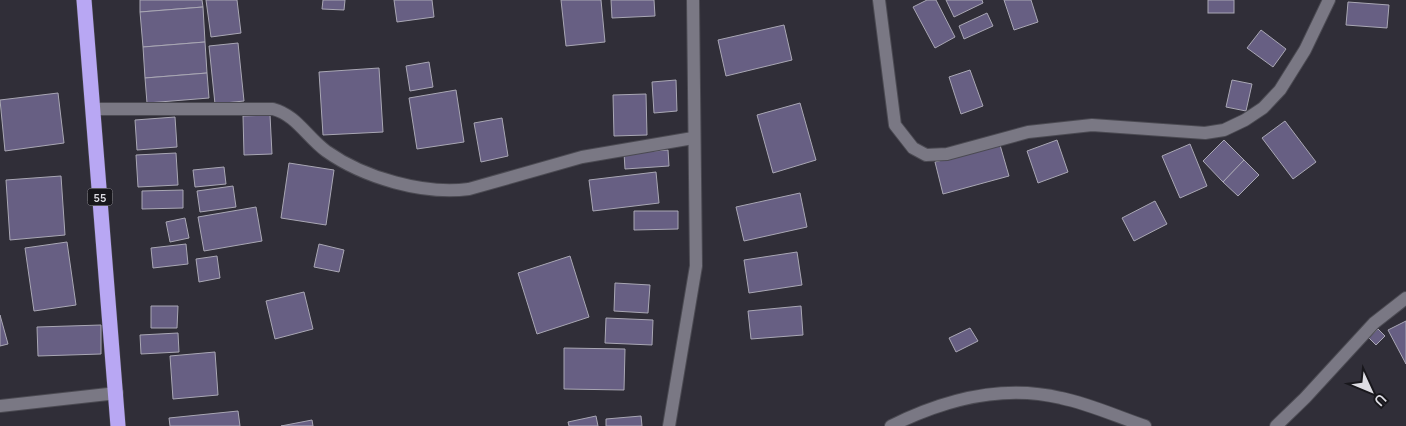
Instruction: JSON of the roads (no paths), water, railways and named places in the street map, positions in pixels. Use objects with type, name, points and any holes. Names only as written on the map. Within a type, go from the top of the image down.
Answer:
[{"type":"highway","name":"55","points":[[84,0],[117,393],[118,426]]},
{"type":"street","points":[[669,426],[696,266],[693,138],[694,0]]},
{"type":"street","points":[[879,0],[895,125],[912,148],[926,155],[947,154],[1028,132],[1092,125],[1205,133],[1224,130],[1245,120],[1263,108],[1280,90],[1305,50],[1328,0]]},
{"type":"street","points":[[93,109],[273,108],[284,112],[294,119],[326,151],[363,172],[384,180],[453,191],[469,189],[582,157],[693,138]]},
{"type":"street","points":[[1276,426],[1305,398],[1374,323],[1388,310],[1406,298]]},
{"type":"street","points":[[0,406],[117,393]]},
{"type":"street","points":[[891,426],[917,413],[951,402],[982,395],[1011,393],[1061,398],[1145,426]]}]
